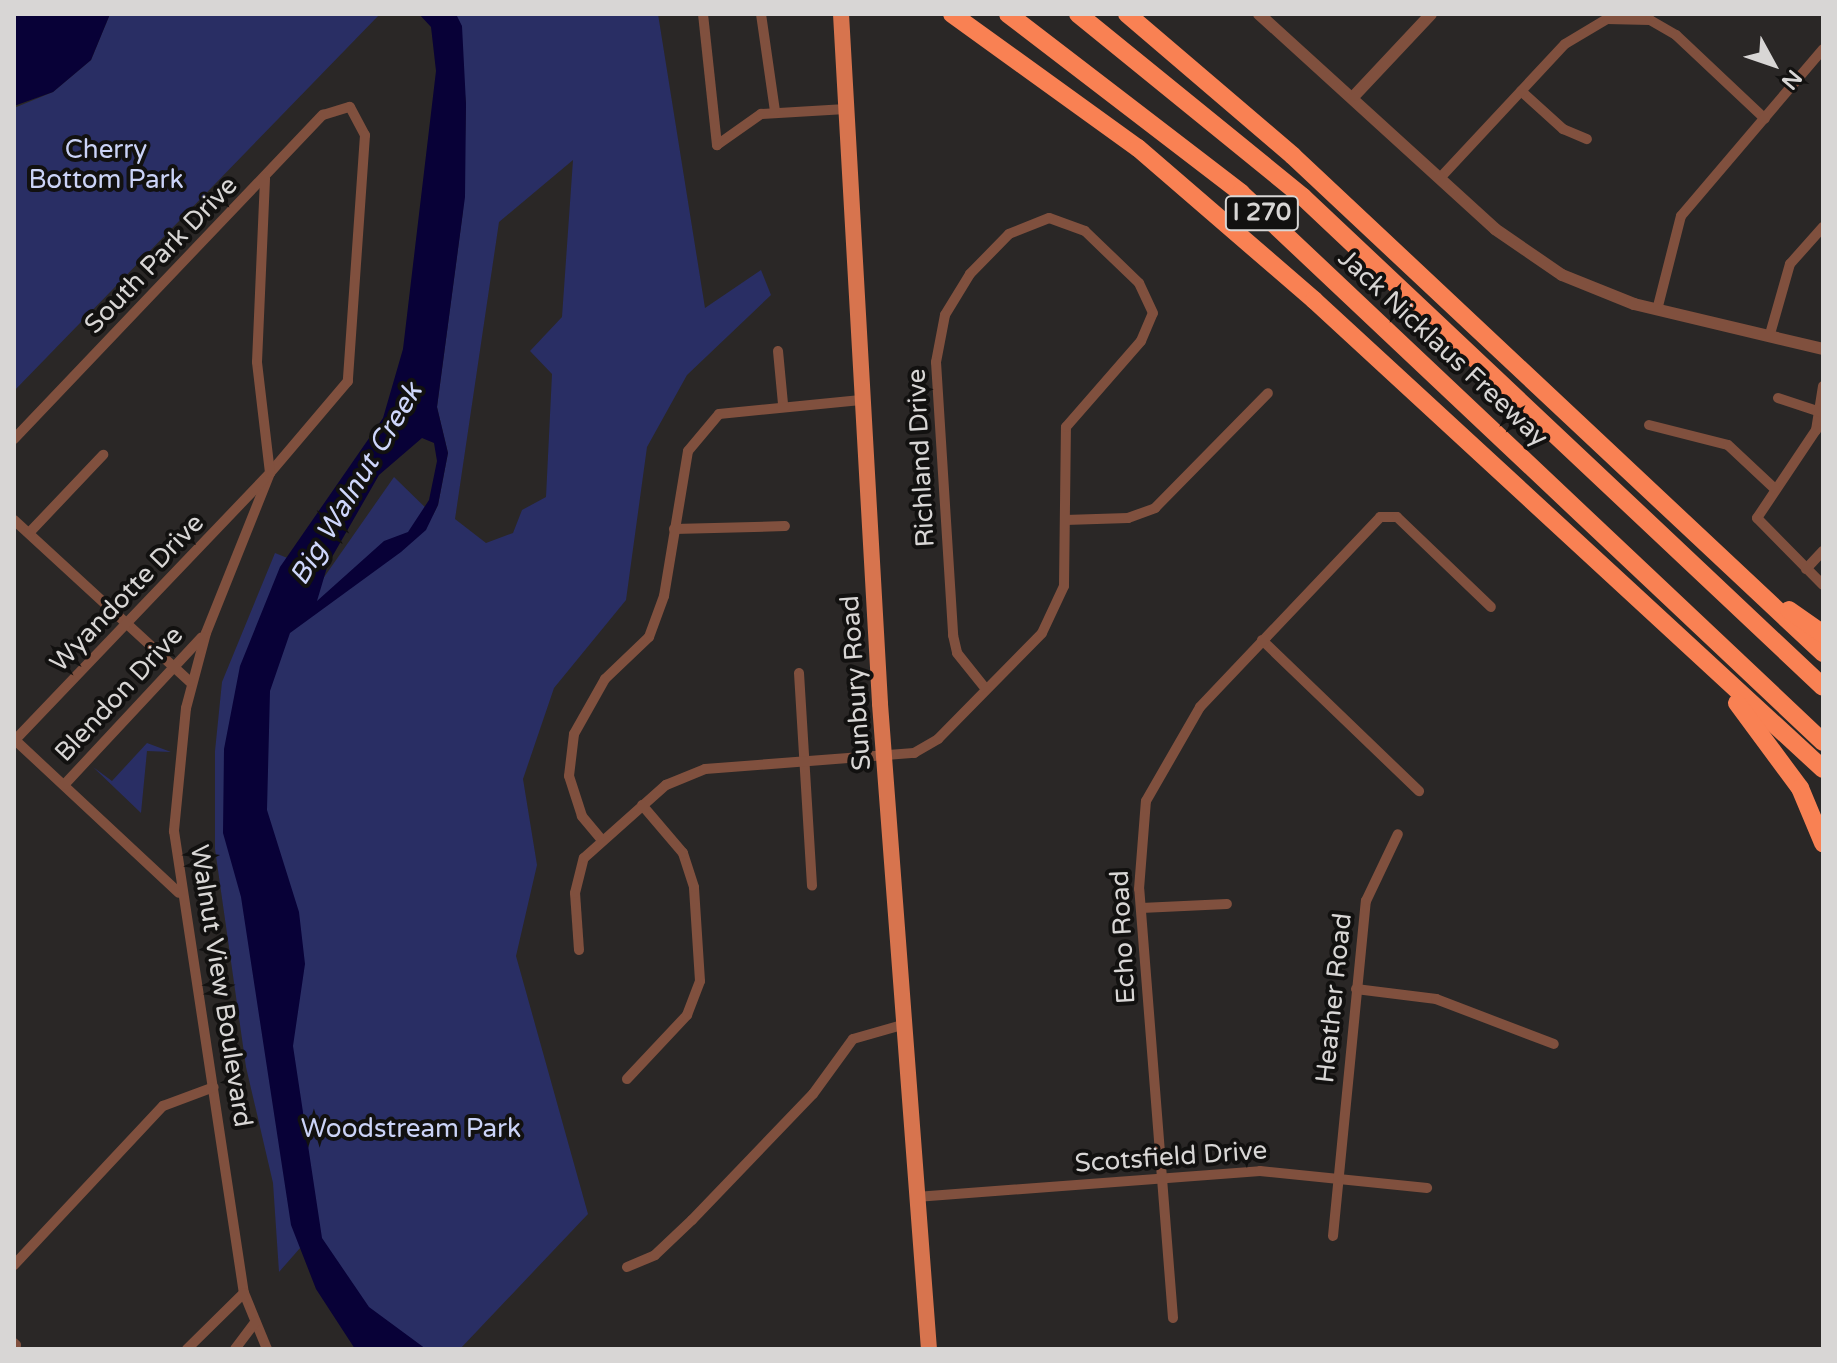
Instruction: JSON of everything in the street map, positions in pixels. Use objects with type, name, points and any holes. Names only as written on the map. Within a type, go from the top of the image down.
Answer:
[{"type":"highway","points":[[952,14],[1138,148],[1823,769]]},
{"type":"highway","name":"Jack Nicklaus Freeway","points":[[1008,14],[1241,193],[1823,742]]},
{"type":"highway","name":"Jack Nicklaus Freeway","points":[[1078,14],[1303,197],[1823,687]]},
{"type":"highway","points":[[1127,14],[1202,73],[1823,653]]},
{"type":"highway","points":[[1582,548],[1773,744],[1823,843]]},
{"type":"highway","points":[[1768,599],[1823,634]]},
{"type":"main road","name":"Sunbury Road","points":[[841,14],[902,1025],[929,1349]]},
{"type":"street","points":[[703,14],[714,142],[726,145],[749,122],[775,111],[846,109]]},
{"type":"street","points":[[761,14],[775,111]]},
{"type":"street","points":[[1259,14],[1355,95],[1495,229],[1562,275],[1657,310],[1770,334],[1823,349]]},
{"type":"street","points":[[1355,95],[1431,14]]},
{"type":"street","points":[[1440,178],[1584,29],[1616,18],[1650,20],[1765,119]]},
{"type":"street","points":[[1657,310],[1681,216],[1823,49]]},
{"type":"street","points":[[1521,91],[1563,129],[1587,139]]},
{"type":"street","name":"South Park Drive","points":[[14,439],[265,178],[342,105]]},
{"type":"street","name":"Walnut View Boulevard","points":[[267,1349],[244,1293],[214,1087],[179,893],[174,831],[190,682],[206,633],[270,473],[330,411],[348,381],[355,345],[365,135],[361,119],[342,105]]},
{"type":"street","points":[[265,178],[257,362],[270,473]]},
{"type":"street","name":"Richland Drive","points":[[985,688],[957,653],[953,635],[936,362],[945,315],[970,274],[1009,234],[1049,218],[1085,231],[1139,283],[1153,313],[1141,341],[1066,427],[1065,520]]},
{"type":"street","points":[[1770,334],[1790,264],[1823,227]]},
{"type":"street","points":[[778,351],[783,404]]},
{"type":"street","points":[[1823,386],[1821,412],[1802,456],[1759,508],[1759,523],[1823,585]]},
{"type":"street","points":[[579,950],[579,869],[601,839],[642,805],[705,769],[914,753],[938,739],[1042,633],[1064,586],[1065,520],[1128,518],[1155,508],[1268,393]]},
{"type":"street","points":[[1778,398],[1821,412]]},
{"type":"street","points":[[601,839],[582,816],[569,776],[574,734],[605,679],[649,637],[688,451],[704,424],[728,412],[783,404],[863,400]]},
{"type":"street","points":[[1649,425],[1728,445],[1775,489]]},
{"type":"street","points":[[29,533],[103,455]]},
{"type":"street","name":"Wyandotte Drive","points":[[14,741],[270,473]]},
{"type":"street","name":"Echo Road","points":[[1173,1318],[1141,908],[1146,801],[1200,707],[1373,522],[1389,515],[1404,522],[1491,607]]},
{"type":"street","points":[[14,520],[128,624],[172,670],[190,682]]},
{"type":"street","points":[[674,529],[785,526]]},
{"type":"street","points":[[1806,569],[1823,551]]},
{"type":"street","name":"Blendon Drive","points":[[64,785],[206,633]]},
{"type":"street","points":[[1262,640],[1419,791]]},
{"type":"street","points":[[799,673],[812,886]]},
{"type":"street","points":[[14,741],[179,893]]},
{"type":"street","points":[[627,1079],[687,1015],[700,981],[694,887],[683,853],[642,805]]},
{"type":"street","name":"Heather Road","points":[[1333,1236],[1366,901],[1398,834]]},
{"type":"street","points":[[1141,908],[1227,904]]},
{"type":"street","points":[[1356,989],[1450,1003],[1554,1044]]},
{"type":"street","points":[[627,1267],[655,1255],[692,1220],[813,1094],[853,1039],[902,1025]]},
{"type":"street","points":[[14,1265],[163,1106],[214,1087]]},
{"type":"street","name":"Scotsfield Drive","points":[[916,1197],[1260,1171],[1339,1175],[1427,1188]]},
{"type":"street","points":[[187,1349],[244,1293]]},
{"type":"street","points":[[235,1349],[255,1322]]},
{"type":"green space","name":"Cherry Bottom Park","points":[[110,14],[380,14],[14,391],[14,108],[53,92],[91,60]]},
{"type":"green space","name":"Woodstream Park","points":[[456,14],[658,14],[705,308],[761,270],[771,295],[687,375],[647,447],[626,600],[554,688],[523,779],[537,865],[516,956],[588,1214],[460,1349],[388,1349],[308,1239],[279,1272],[273,1183],[246,1067],[215,849],[215,751],[222,682],[275,553],[315,569],[313,593],[394,477],[433,515],[438,505],[448,453],[437,407],[463,211],[466,104]],"holes":[[[573,160],[562,317],[530,351],[552,374],[546,497],[522,510],[513,533],[486,543],[455,519],[499,222]]]},
{"type":"green space","points":[[147,743],[171,752],[147,751],[141,813],[93,767],[112,781]]},
{"type":"water","points":[[14,14],[110,14],[91,60],[53,92],[14,106]]},
{"type":"water","name":"Big Walnut Creek","points":[[419,14],[456,14],[462,26],[466,104],[465,197],[437,407],[448,453],[438,505],[426,530],[401,552],[290,633],[270,691],[267,810],[299,912],[305,964],[293,1046],[322,1238],[369,1307],[426,1349],[355,1349],[316,1289],[291,1225],[241,897],[223,833],[224,749],[240,666],[280,567],[383,418],[403,349],[436,71],[431,27]],"holes":[[[422,438],[434,443],[437,461],[429,500],[408,532],[384,541],[317,601],[328,564],[379,475]]]}]
